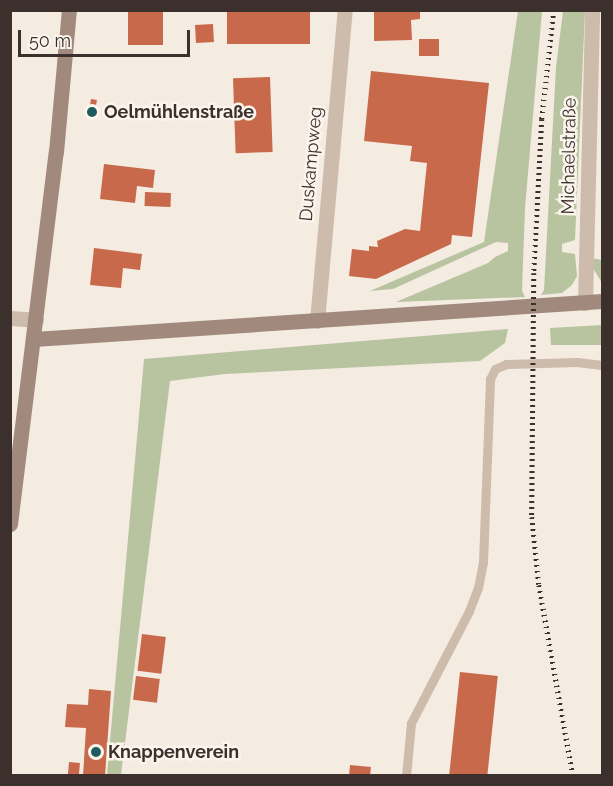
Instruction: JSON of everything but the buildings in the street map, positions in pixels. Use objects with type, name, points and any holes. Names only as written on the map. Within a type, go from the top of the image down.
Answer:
[{"type":"street","points":[[10,524],[56,152],[69,10]]},
{"type":"street","name":"Duskampweg","points":[[316,321],[345,10]]},
{"type":"street","name":"Michaelstraße","points":[[585,303],[592,10]]},
{"type":"street","points":[[33,339],[603,302]]},
{"type":"street","points":[[10,318],[36,320]]},
{"type":"lane","points":[[406,776],[411,723],[469,611],[478,588],[483,562],[490,379],[495,369],[506,364],[577,362],[603,365]]},
{"type":"green space","points":[[518,11],[542,11],[525,208],[522,291],[525,297],[396,302],[488,263],[508,251],[508,243],[496,242],[393,289],[370,291],[484,242]]},
{"type":"green space","points":[[563,11],[585,11],[575,240],[562,244],[562,252],[575,254],[577,276],[572,285],[562,293],[541,295],[544,290],[556,67]]},
{"type":"green space","points":[[591,258],[602,260],[602,283],[594,270]]},
{"type":"green space","points":[[602,325],[602,345],[551,345],[550,328]]},
{"type":"green space","points":[[508,329],[505,343],[480,361],[225,374],[170,381],[121,775],[107,775],[144,359]]},
{"type":"railway","points":[[554,10],[542,119],[534,273],[532,517],[539,585],[573,776]]},
{"type":"place","name":"Oelmühlenstraße","points":[[92,112]]},
{"type":"place","name":"Knappenverein","points":[[96,752]]}]
